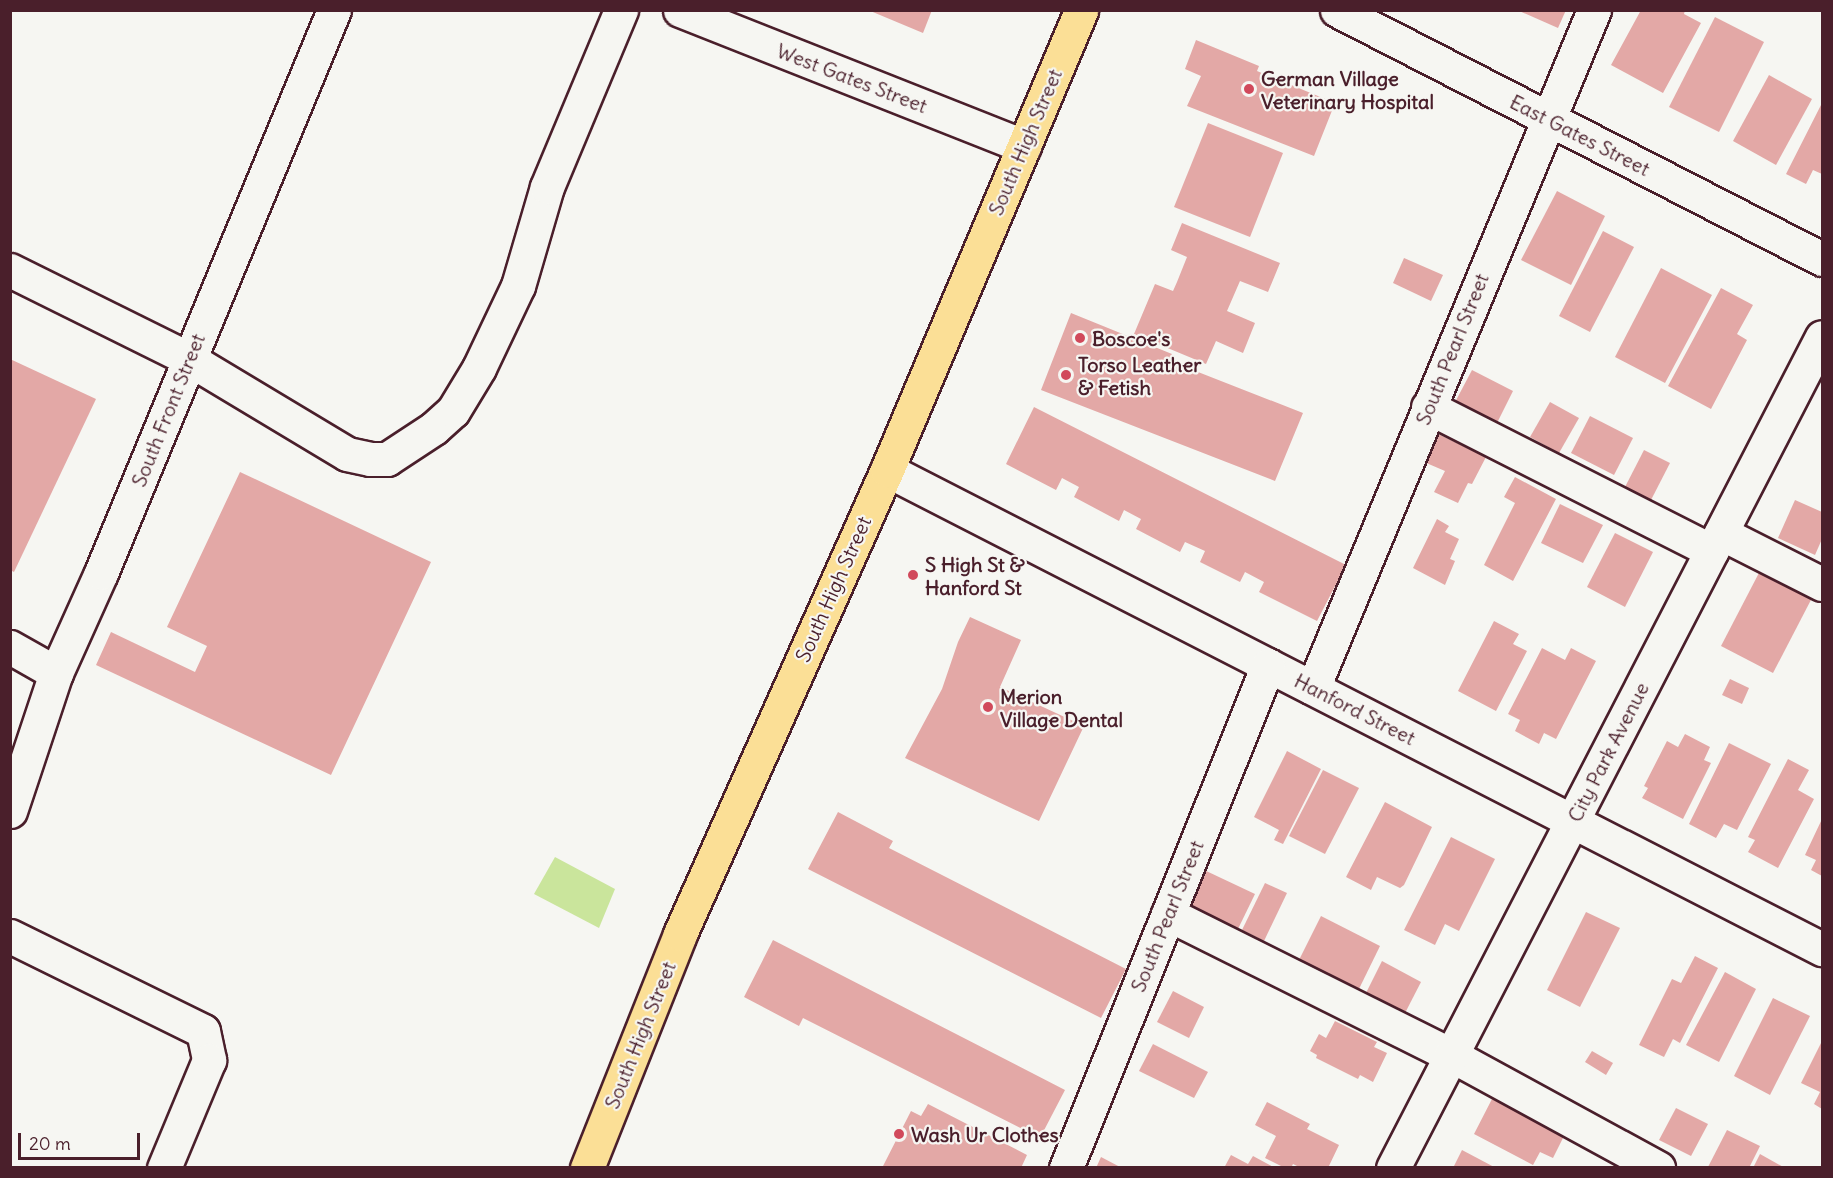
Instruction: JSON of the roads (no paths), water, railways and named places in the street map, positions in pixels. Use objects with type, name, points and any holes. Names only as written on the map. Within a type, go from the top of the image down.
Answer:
[{"type":"main road","name":"South High Street","points":[[587,1167],[680,934],[887,470],[1081,10]]},
{"type":"street","name":"South Front Street","points":[[10,812],[56,673],[106,562],[333,10]]},
{"type":"street","points":[[10,270],[189,359],[347,454],[370,459],[387,459],[434,428],[453,411],[465,395],[503,322],[518,286],[551,176],[621,10]]},
{"type":"street","name":"West Gates Street","points":[[680,10],[1024,146]]},
{"type":"street","name":"East Gates Street","points":[[1337,10],[1822,259]]},
{"type":"street","name":"South Pearl Street","points":[[1313,688],[1594,10]]},
{"type":"street","name":"City Park Avenue","points":[[1393,1167],[1822,337]]},
{"type":"street","points":[[1428,407],[1717,542],[1822,584]]},
{"type":"street","name":"Hanford Street","points":[[887,470],[1822,949]]},
{"type":"street","points":[[10,647],[56,673]]},
{"type":"street","name":"South Pearl Street","points":[[1066,1167],[1269,665]]},
{"type":"street","points":[[1168,914],[1451,1055],[1658,1167]]},
{"type":"street","points":[[10,936],[203,1031],[209,1060],[164,1167]]},
{"type":"place","name":"German Village Veterinary Hospital","points":[[1249,89]]},
{"type":"place","name":"Boscoe's","points":[[1080,338]]},
{"type":"place","name":"Torso Leather & Fetish","points":[[1066,375]]},
{"type":"place","name":"S High St & Hanford St","points":[[913,575]]},
{"type":"place","name":"Merion Village Dental","points":[[988,707]]},
{"type":"place","name":"Wash Ur Clothes","points":[[899,1134]]}]
